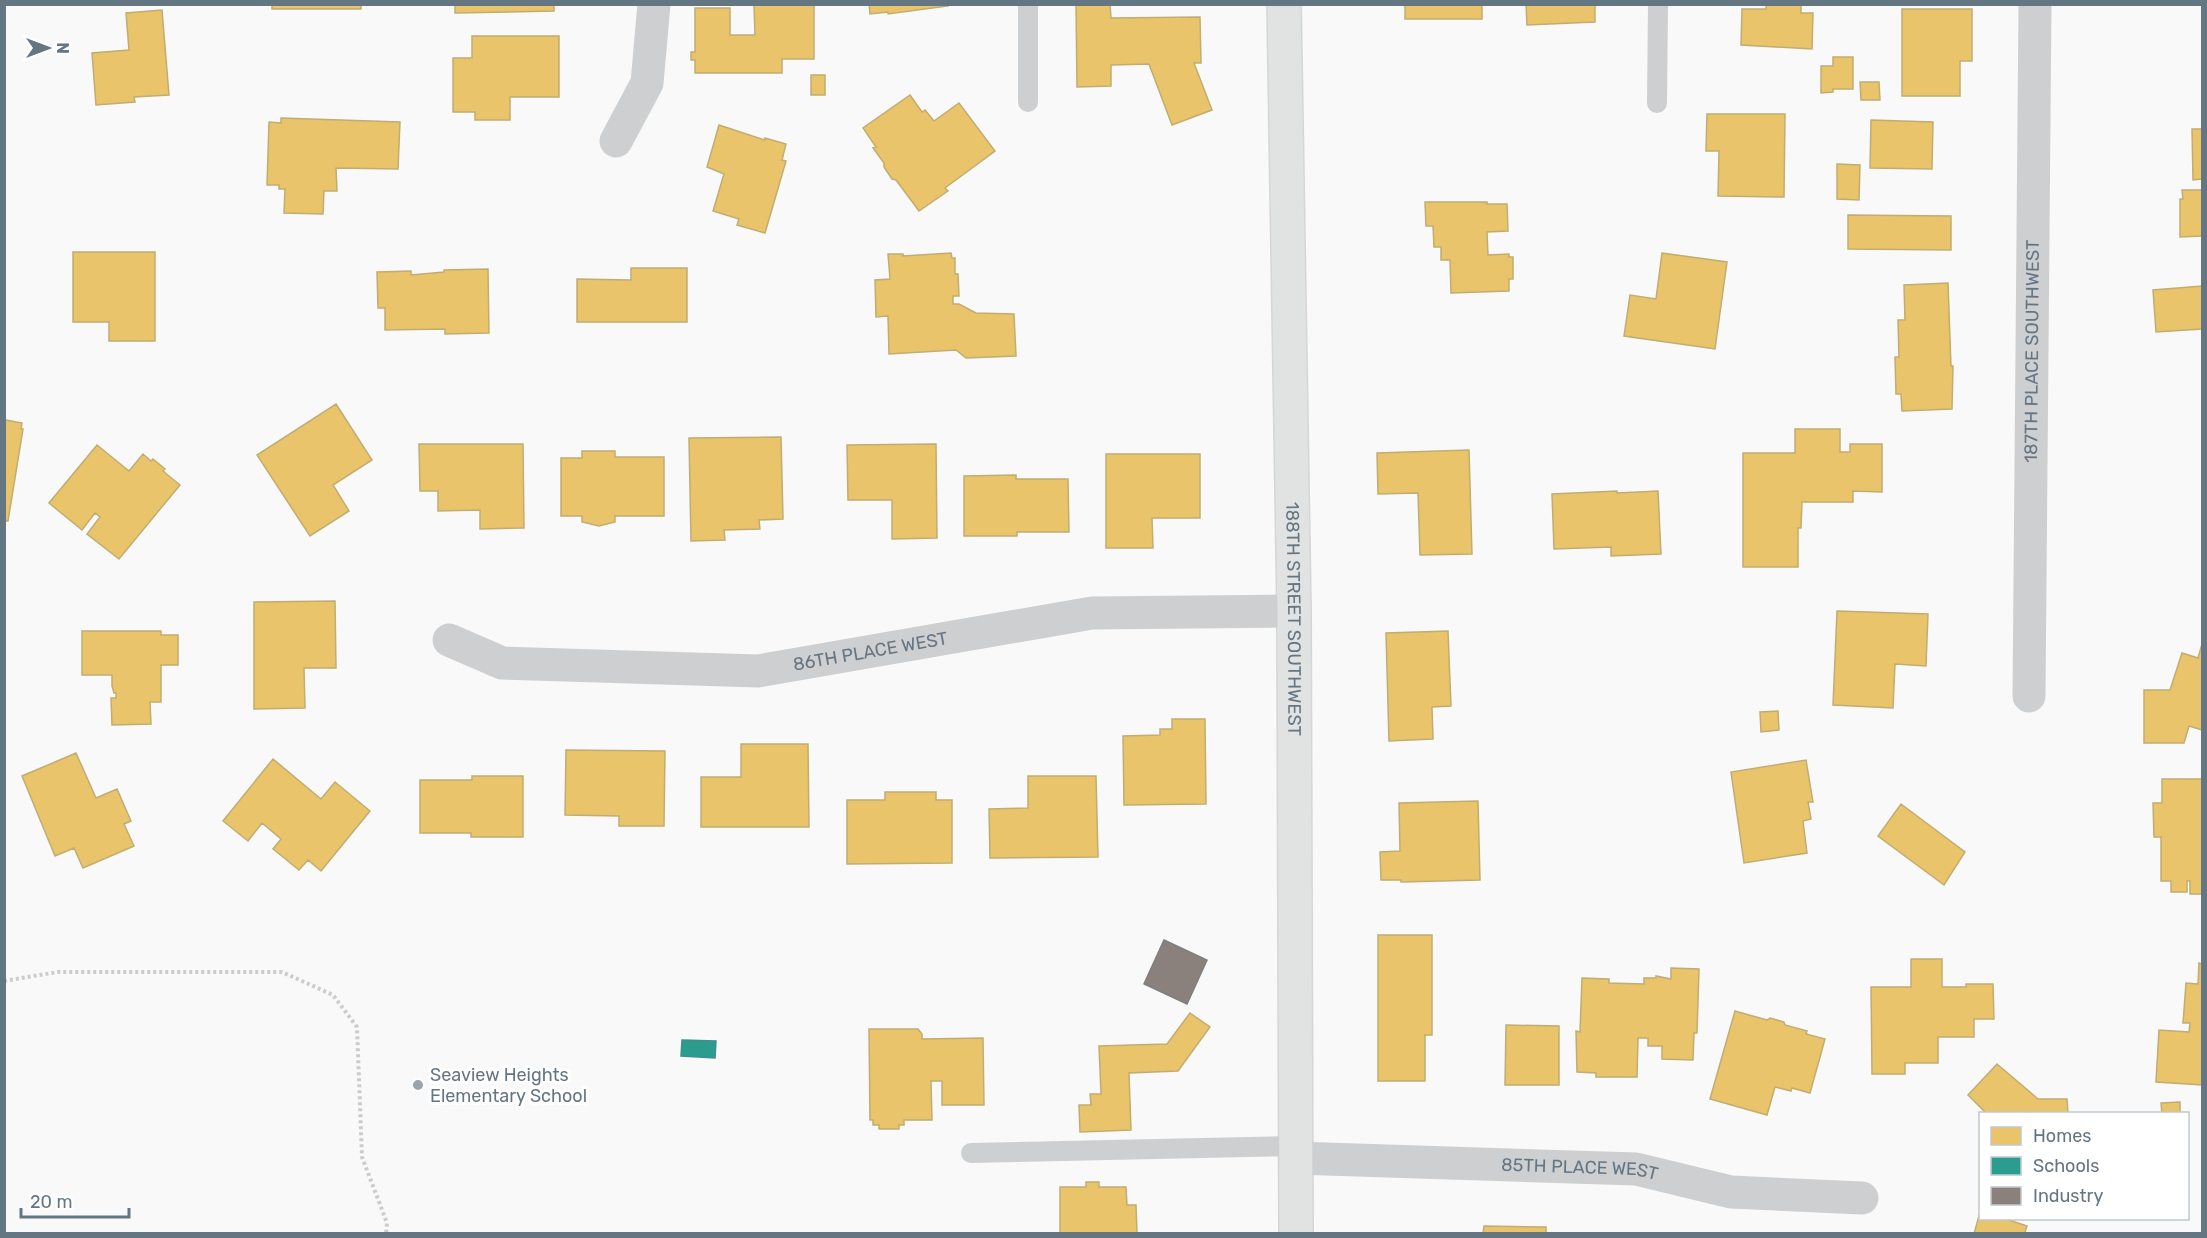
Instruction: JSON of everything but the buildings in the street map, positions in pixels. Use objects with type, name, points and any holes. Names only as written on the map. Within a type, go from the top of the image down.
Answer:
[{"type":"street","points":[[616,141],[647,83],[654,4]]},
{"type":"street","name":"188TH STREET SOUTHWEST","points":[[1284,4],[1293,611],[1296,1233]]},
{"type":"street","name":"187TH PLACE SOUTHWEST","points":[[2029,696],[2035,4]]},
{"type":"street","name":"86TH PLACE WEST","points":[[448,640],[502,663],[758,671],[1092,613],[1293,611]]},
{"type":"street","name":"85TH PLACE WEST","points":[[1295,1152],[1636,1169],[1731,1192],[1862,1198]]},
{"type":"lane","points":[[1028,4],[1028,102]]},
{"type":"lane","points":[[1657,103],[1658,4]]},
{"type":"lane","points":[[971,1153],[1295,1152]]},
{"type":"path","points":[[4,981],[58,972],[282,972],[333,995],[357,1027],[362,1157],[387,1223],[386,1233]]},
{"type":"place","name":"Seaview Heights Elementary School","points":[[418,1085]]}]
